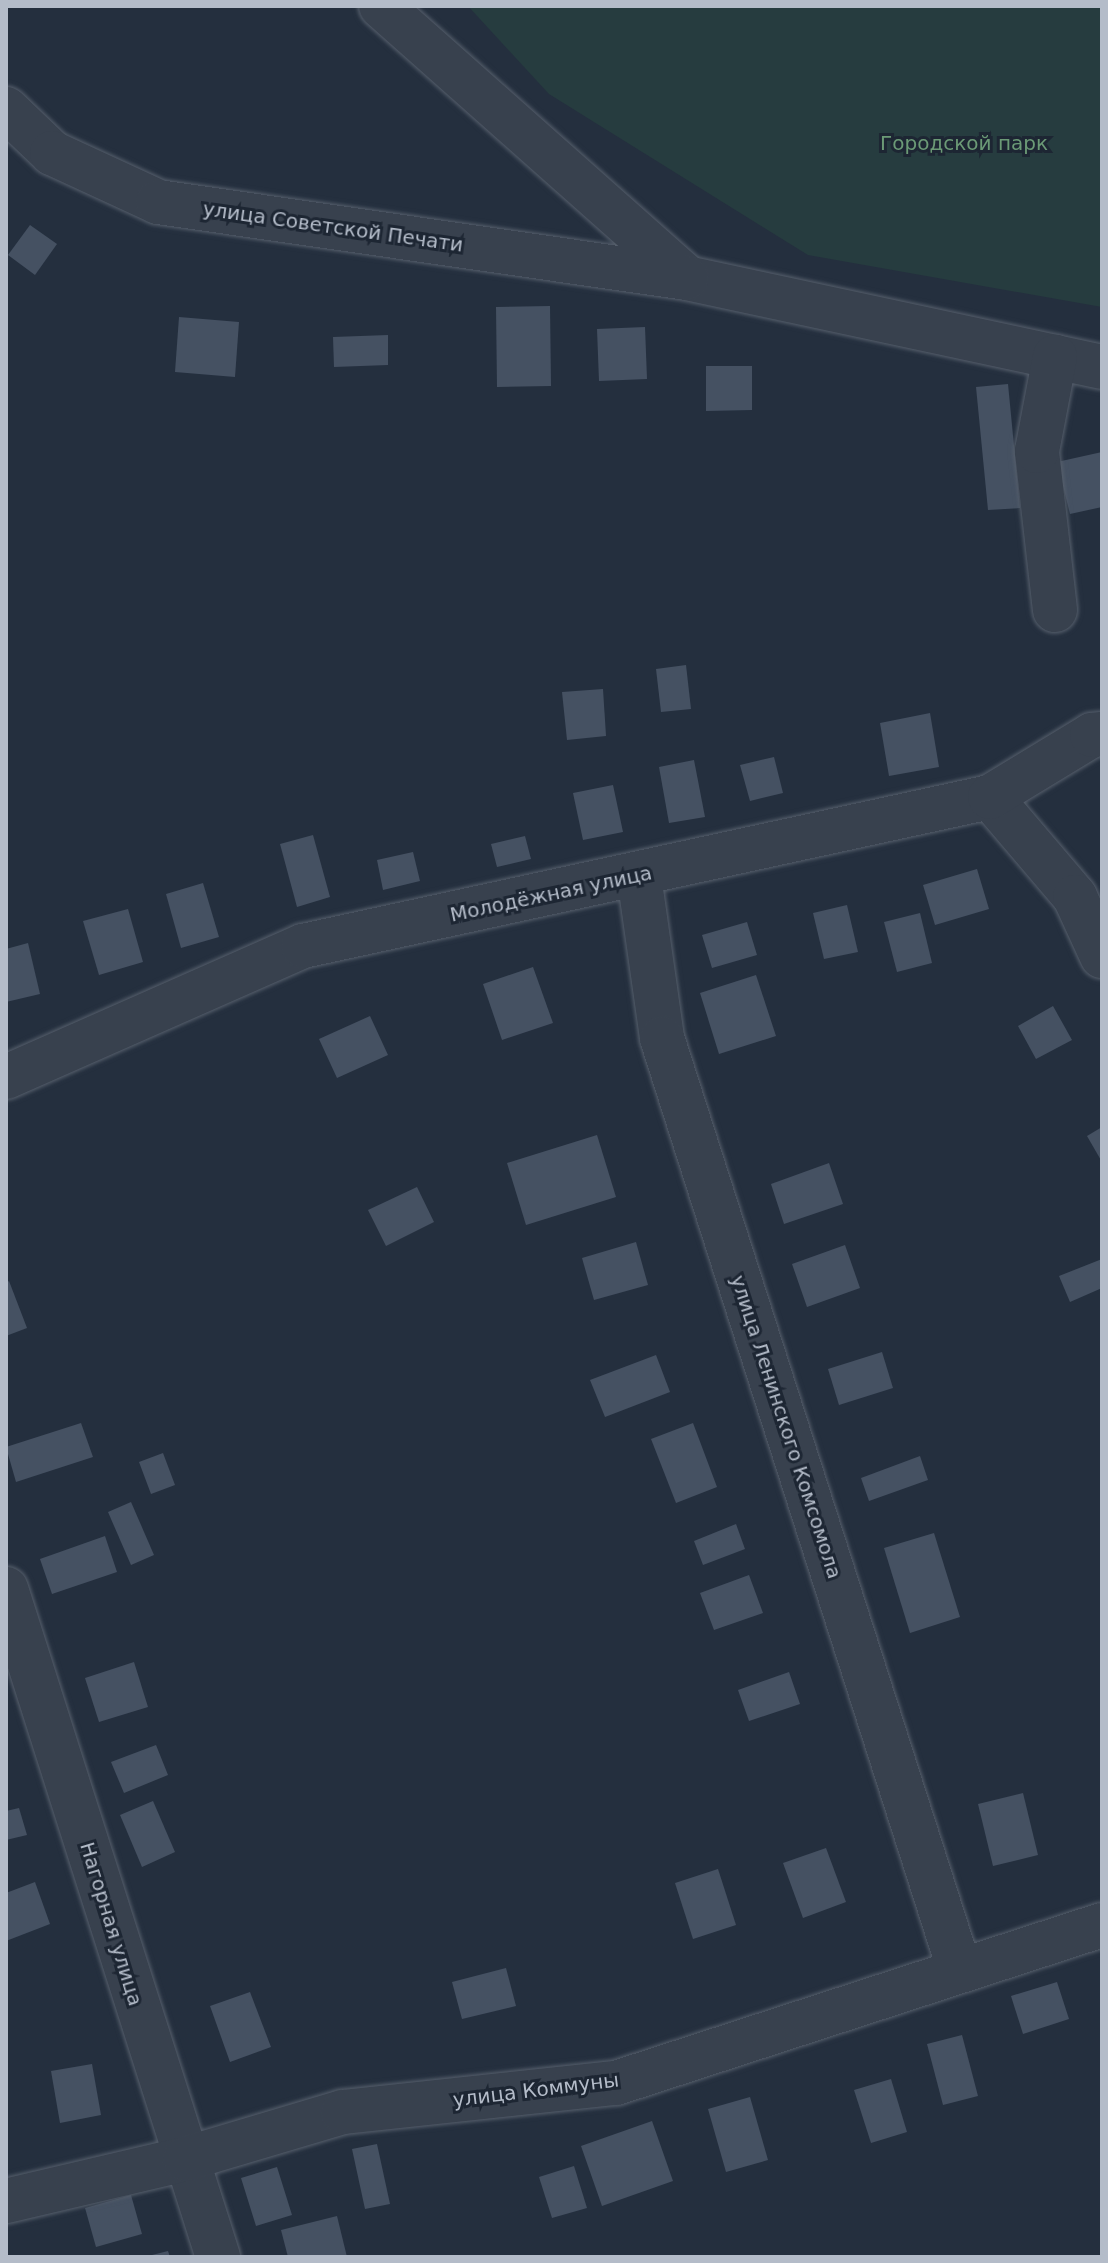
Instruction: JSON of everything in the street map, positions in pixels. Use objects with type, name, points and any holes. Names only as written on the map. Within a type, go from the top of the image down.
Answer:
[{"type":"street","points":[[381,6],[687,278]]},
{"type":"street","name":"улица Советской Печати","points":[[6,109],[52,153],[158,202],[687,278],[1102,367]]},
{"type":"street","points":[[1055,357],[1037,451],[1055,610]]},
{"type":"street","name":"Молодёжная улица","points":[[6,1077],[303,946],[639,876],[990,797],[1092,735],[1102,734]]},
{"type":"street","points":[[990,797],[1075,897],[1102,956]]},
{"type":"street","name":"улица Ленинского Комсомола","points":[[639,876],[662,1038],[960,1971]]},
{"type":"street","name":"Нагорная улица","points":[[6,1589],[14,1638],[218,2257]]},
{"type":"street","name":"улица Коммуны","points":[[6,2201],[185,2159],[343,2112],[616,2083],[1102,1925]]},
{"type":"green space","name":"Городской парк","points":[[468,6],[1102,6],[1102,307],[808,255],[549,94]]},
{"type":"building","points":[[30,225],[57,244],[35,275],[8,255]]},
{"type":"building","points":[[550,306],[551,386],[497,387],[496,307]]},
{"type":"building","points":[[179,317],[239,322],[235,377],[175,372]]},
{"type":"building","points":[[645,327],[647,379],[599,381],[597,329]]},
{"type":"building","points":[[388,335],[388,365],[334,367],[333,337]]},
{"type":"building","points":[[706,366],[752,366],[752,410],[706,411]]},
{"type":"building","points":[[1008,384],[1020,508],[988,510],[976,387]]},
{"type":"building","points":[[1102,452],[1102,507],[1070,514],[1057,462]]},
{"type":"building","points":[[686,665],[691,709],[661,712],[656,669]]},
{"type":"building","points":[[603,689],[606,736],[567,740],[562,692]]},
{"type":"building","points":[[930,713],[939,767],[889,776],[880,723]]},
{"type":"building","points":[[774,757],[783,793],[750,801],[740,765]]},
{"type":"building","points":[[694,760],[705,817],[669,823],[659,767]]},
{"type":"building","points":[[613,785],[623,832],[583,840],[573,793]]},
{"type":"building","points":[[313,835],[330,897],[297,907],[280,844]]},
{"type":"building","points":[[525,836],[531,859],[497,867],[491,844]]},
{"type":"building","points":[[413,852],[420,881],[383,890],[377,860]]},
{"type":"building","points":[[977,869],[989,909],[935,925],[923,885]]},
{"type":"building","points":[[203,883],[219,937],[181,948],[166,894]]},
{"type":"building","points":[[847,905],[858,952],[824,959],[813,913]]},
{"type":"building","points":[[128,909],[143,962],[99,975],[83,921]]},
{"type":"building","points":[[920,913],[932,963],[897,972],[884,922]]},
{"type":"building","points":[[747,922],[757,955],[712,968],[702,935]]},
{"type":"building","points":[[28,943],[40,994],[6,1002],[6,949]]},
{"type":"building","points":[[533,967],[553,1023],[502,1040],[483,984]]},
{"type":"building","points":[[756,975],[776,1036],[719,1054],[700,993]]},
{"type":"building","points":[[1053,1006],[1072,1040],[1036,1059],[1018,1026]]},
{"type":"building","points":[[370,1016],[388,1055],[337,1078],[319,1039]]},
{"type":"building","points":[[1102,1127],[1102,1162],[1087,1136]]},
{"type":"building","points":[[597,1135],[616,1197],[526,1225],[507,1163]]},
{"type":"building","points":[[829,1163],[843,1204],[784,1224],[771,1184]]},
{"type":"building","points":[[417,1187],[434,1222],[386,1246],[368,1210]]},
{"type":"building","points":[[636,1242],[648,1285],[594,1300],[582,1258]]},
{"type":"building","points":[[845,1245],[860,1288],[807,1307],[792,1264]]},
{"type":"building","points":[[1102,1259],[1102,1288],[1070,1302],[1059,1276]]},
{"type":"building","points":[[9,1281],[27,1328],[6,1336],[6,1283]]},
{"type":"building","points":[[882,1352],[893,1388],[839,1405],[828,1369]]},
{"type":"building","points":[[656,1355],[670,1392],[605,1417],[590,1380]]},
{"type":"building","points":[[81,1423],[93,1457],[16,1482],[6,1447]]},
{"type":"building","points":[[693,1423],[717,1487],[676,1503],[651,1439]]},
{"type":"building","points":[[163,1453],[175,1485],[151,1494],[139,1462]]},
{"type":"building","points":[[920,1456],[928,1480],[869,1501],[861,1478]]},
{"type":"building","points":[[131,1502],[154,1555],[131,1565],[108,1512]]},
{"type":"building","points":[[736,1524],[745,1549],[703,1565],[694,1541]]},
{"type":"building","points":[[934,1533],[960,1617],[910,1633],[884,1548]]},
{"type":"building","points":[[105,1536],[117,1572],[52,1594],[40,1559]]},
{"type":"building","points":[[749,1575],[763,1613],[714,1630],[700,1593]]},
{"type":"building","points":[[134,1662],[148,1707],[99,1722],[85,1678]]},
{"type":"building","points":[[789,1672],[800,1704],[749,1721],[738,1690]]},
{"type":"building","points":[[156,1745],[168,1775],[124,1793],[111,1762]]},
{"type":"building","points":[[1023,1793],[1038,1855],[993,1866],[978,1804]]},
{"type":"building","points":[[153,1801],[175,1852],[142,1867],[120,1815]]},
{"type":"building","points":[[19,1808],[27,1835],[6,1840],[6,1811]]},
{"type":"building","points":[[826,1848],[846,1902],[803,1918],[783,1863]]},
{"type":"building","points":[[718,1869],[736,1925],[693,1939],[675,1883]]},
{"type":"building","points":[[35,1882],[50,1924],[6,1941],[6,1893]]},
{"type":"building","points":[[506,1968],[516,2006],[462,2019],[452,1982]]},
{"type":"building","points":[[1057,1982],[1069,2019],[1023,2034],[1011,1996]]},
{"type":"building","points":[[250,1992],[271,2047],[230,2062],[210,2006]]},
{"type":"building","points":[[962,2035],[978,2096],[943,2105],[927,2044]]},
{"type":"building","points":[[92,2064],[101,2115],[60,2123],[51,2071]]},
{"type":"building","points":[[891,2079],[907,2132],[871,2143],[854,2090]]},
{"type":"building","points":[[750,2097],[768,2160],[726,2172],[708,2109]]},
{"type":"building","points":[[652,2121],[673,2181],[602,2206],[581,2146]]},
{"type":"building","points":[[377,2144],[390,2204],[365,2209],[352,2149]]},
{"type":"building","points":[[574,2166],[587,2208],[552,2218],[539,2177]]},
{"type":"building","points":[[277,2167],[292,2215],[256,2226],[241,2178]]},
{"type":"building","points":[[131,2195],[142,2234],[96,2247],[85,2208]]},
{"type":"building","points":[[337,2216],[347,2257],[288,2257],[281,2230]]},
{"type":"building","points":[[168,2251],[170,2257],[148,2257],[148,2256]]}]
